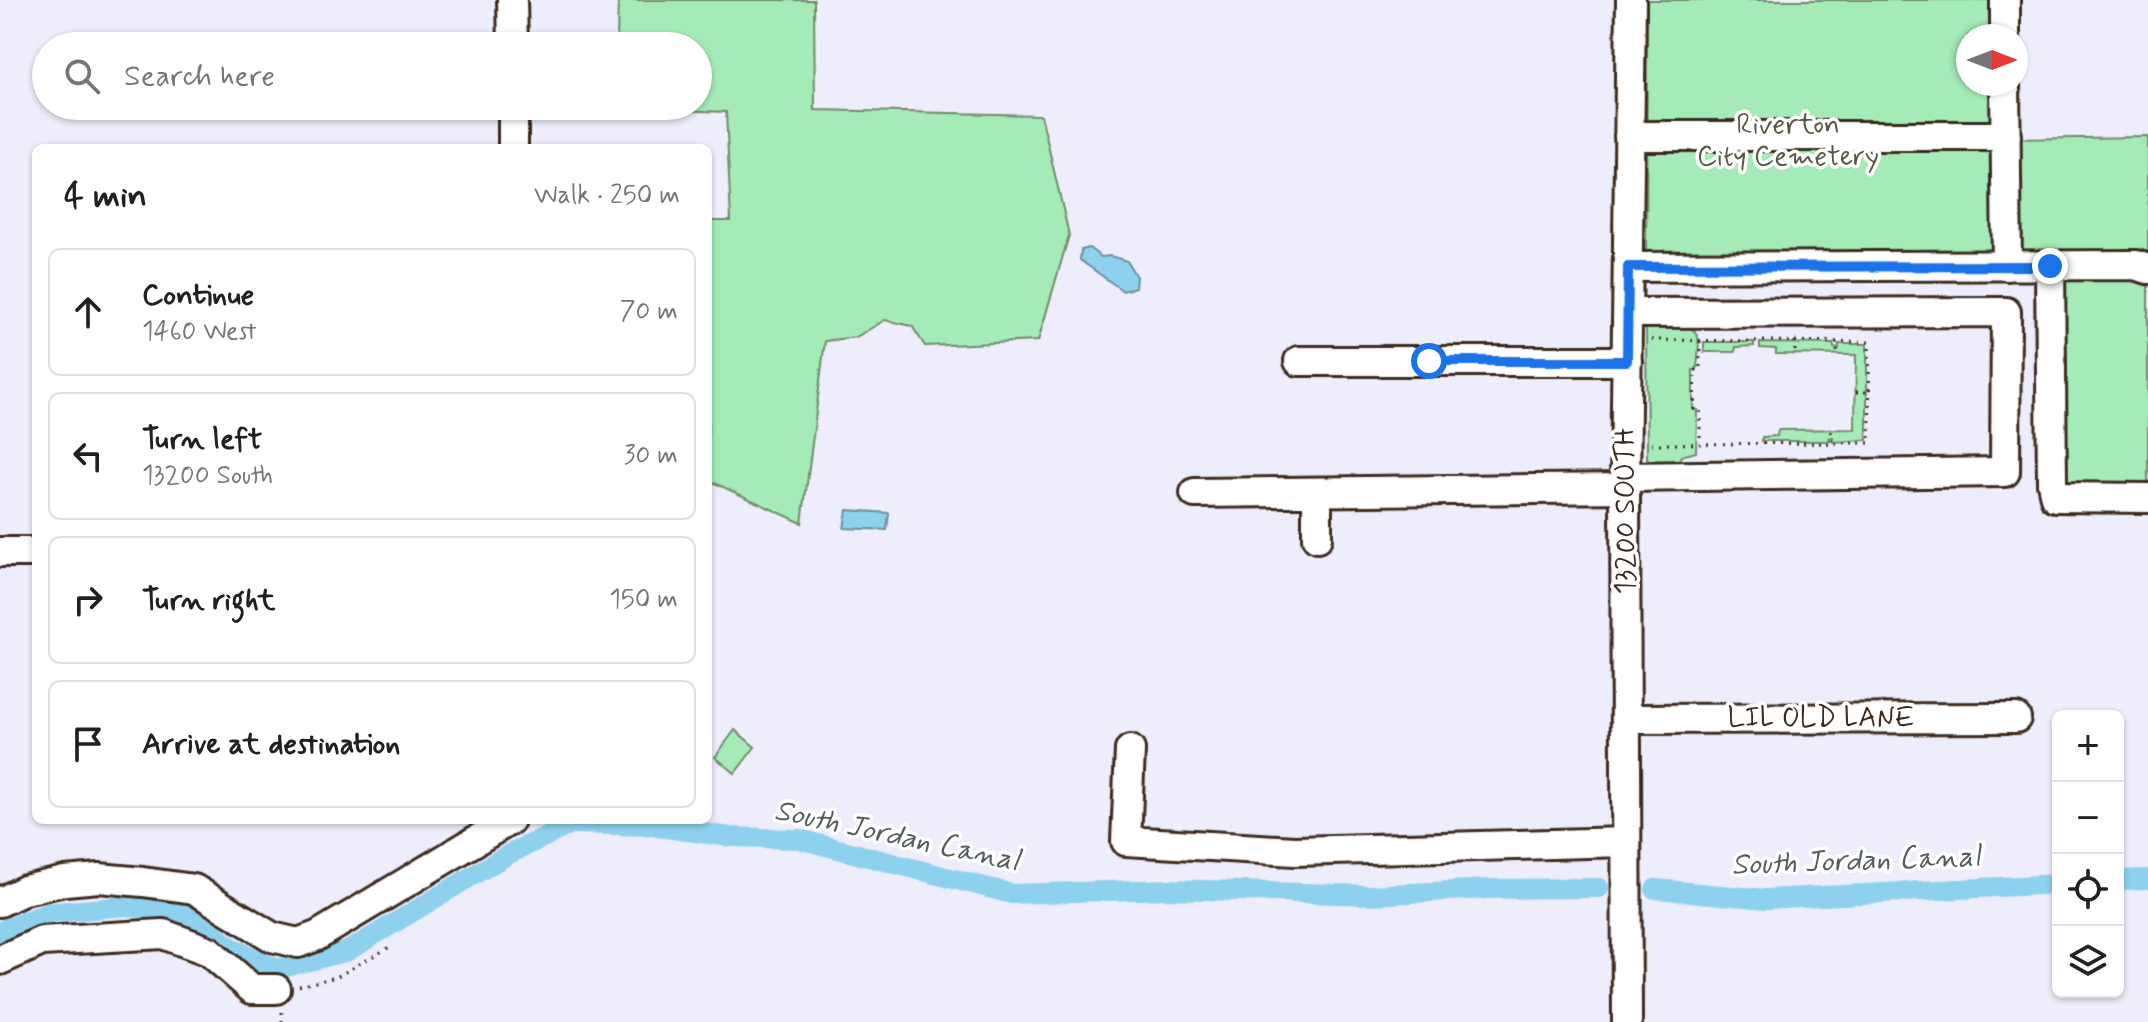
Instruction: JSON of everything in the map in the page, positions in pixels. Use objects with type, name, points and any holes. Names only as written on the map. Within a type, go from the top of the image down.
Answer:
[{"type":"street","points":[[512,0],[513,32]]},
{"type":"street","name":"13200 SOUTH","points":[[1627,1022],[1626,482],[1631,0]]},
{"type":"street","points":[[2005,0],[2005,24]]},
{"type":"street","points":[[2005,96],[2007,266]]},
{"type":"street","points":[[513,120],[513,144]]},
{"type":"street","points":[[1629,136],[2006,136]]},
{"type":"street","points":[[1628,267],[2136,265],[2148,269]]},
{"type":"street","points":[[2050,266],[2052,483],[2055,497],[2148,498]]},
{"type":"street","points":[[1195,493],[1317,493],[2005,472],[2006,312],[1628,313]]},
{"type":"street","points":[[1299,361],[1627,361]]},
{"type":"street","points":[[1317,493],[1317,538]]},
{"type":"street","points":[[0,552],[32,552]]},
{"type":"street","name":"LIL OLD LANE","points":[[1626,719],[2016,718]]},
{"type":"street","points":[[1130,750],[1126,841],[1295,851],[1626,842]]},
{"type":"street","points":[[0,902],[25,890],[65,881],[99,878],[182,887],[194,889],[272,937],[298,943],[317,936],[503,824]]},
{"type":"street","points":[[0,960],[42,941],[163,934],[209,951],[252,989],[284,992]]},
{"type":"path","points":[[1651,340],[1869,342],[1870,392],[1870,443],[1652,444]]},
{"type":"path","points":[[1700,341],[1700,370],[1695,370],[1694,396],[1694,409],[1700,410],[1700,444]]},
{"type":"path","points":[[1795,341],[1795,351]]},
{"type":"path","points":[[1836,342],[1837,352]]},
{"type":"path","points":[[1856,392],[1870,392]]},
{"type":"path","points":[[1831,431],[1831,444]]},
{"type":"path","points":[[282,1022],[284,992],[336,977],[390,947]]},
{"type":"green space","points":[[618,0],[814,0],[815,110],[1041,115],[1069,235],[1038,341],[925,346],[912,326],[885,320],[856,337],[825,341],[802,523],[712,482],[712,221],[731,221],[726,112],[712,111],[712,32],[617,32]]},
{"type":"green space","name":"Riverton City Cemetery","points":[[1647,0],[2013,0],[2013,24],[1956,24],[1956,96],[2013,96],[2013,139],[2148,137],[2148,511],[2042,509],[2039,280],[1646,281]]},
{"type":"green space","points":[[1646,323],[1682,325],[1694,330],[1698,339],[1697,370],[1693,370],[1693,410],[1697,410],[1696,452],[1681,456],[1678,462],[1647,459]]},
{"type":"green space","points":[[1704,342],[1754,342],[1754,346],[1736,347],[1735,352],[1704,352]]},
{"type":"green space","points":[[1760,343],[1833,344],[1834,348],[1839,349],[1839,344],[1867,344],[1867,440],[1833,442],[1833,437],[1828,441],[1762,441],[1762,437],[1777,436],[1778,430],[1855,429],[1856,355],[1776,354],[1776,349],[1760,348]]},
{"type":"green space","points":[[735,730],[755,747],[735,773],[715,757]]},
{"type":"water","points":[[1089,248],[1101,257],[1127,261],[1136,277],[1135,287],[1123,291],[1080,260],[1081,250]]},
{"type":"water","points":[[847,510],[889,513],[887,530],[844,528]]},
{"type":"waterway","name":"South Jordan Canal","points":[[0,931],[47,913],[127,906],[192,915],[231,947],[278,969],[348,951],[507,855],[572,824],[651,826],[731,837],[799,839],[1012,894],[1169,889],[1370,895],[1599,888]]},
{"type":"waterway","name":"South Jordan Canal","points":[[2124,880],[2148,879]]},
{"type":"waterway","name":"South Jordan Canal","points":[[1655,889],[1766,899],[2052,884]]},
{"type":"route","points":[[1429,361],[1627,361],[1628,267],[2050,266]]}]
